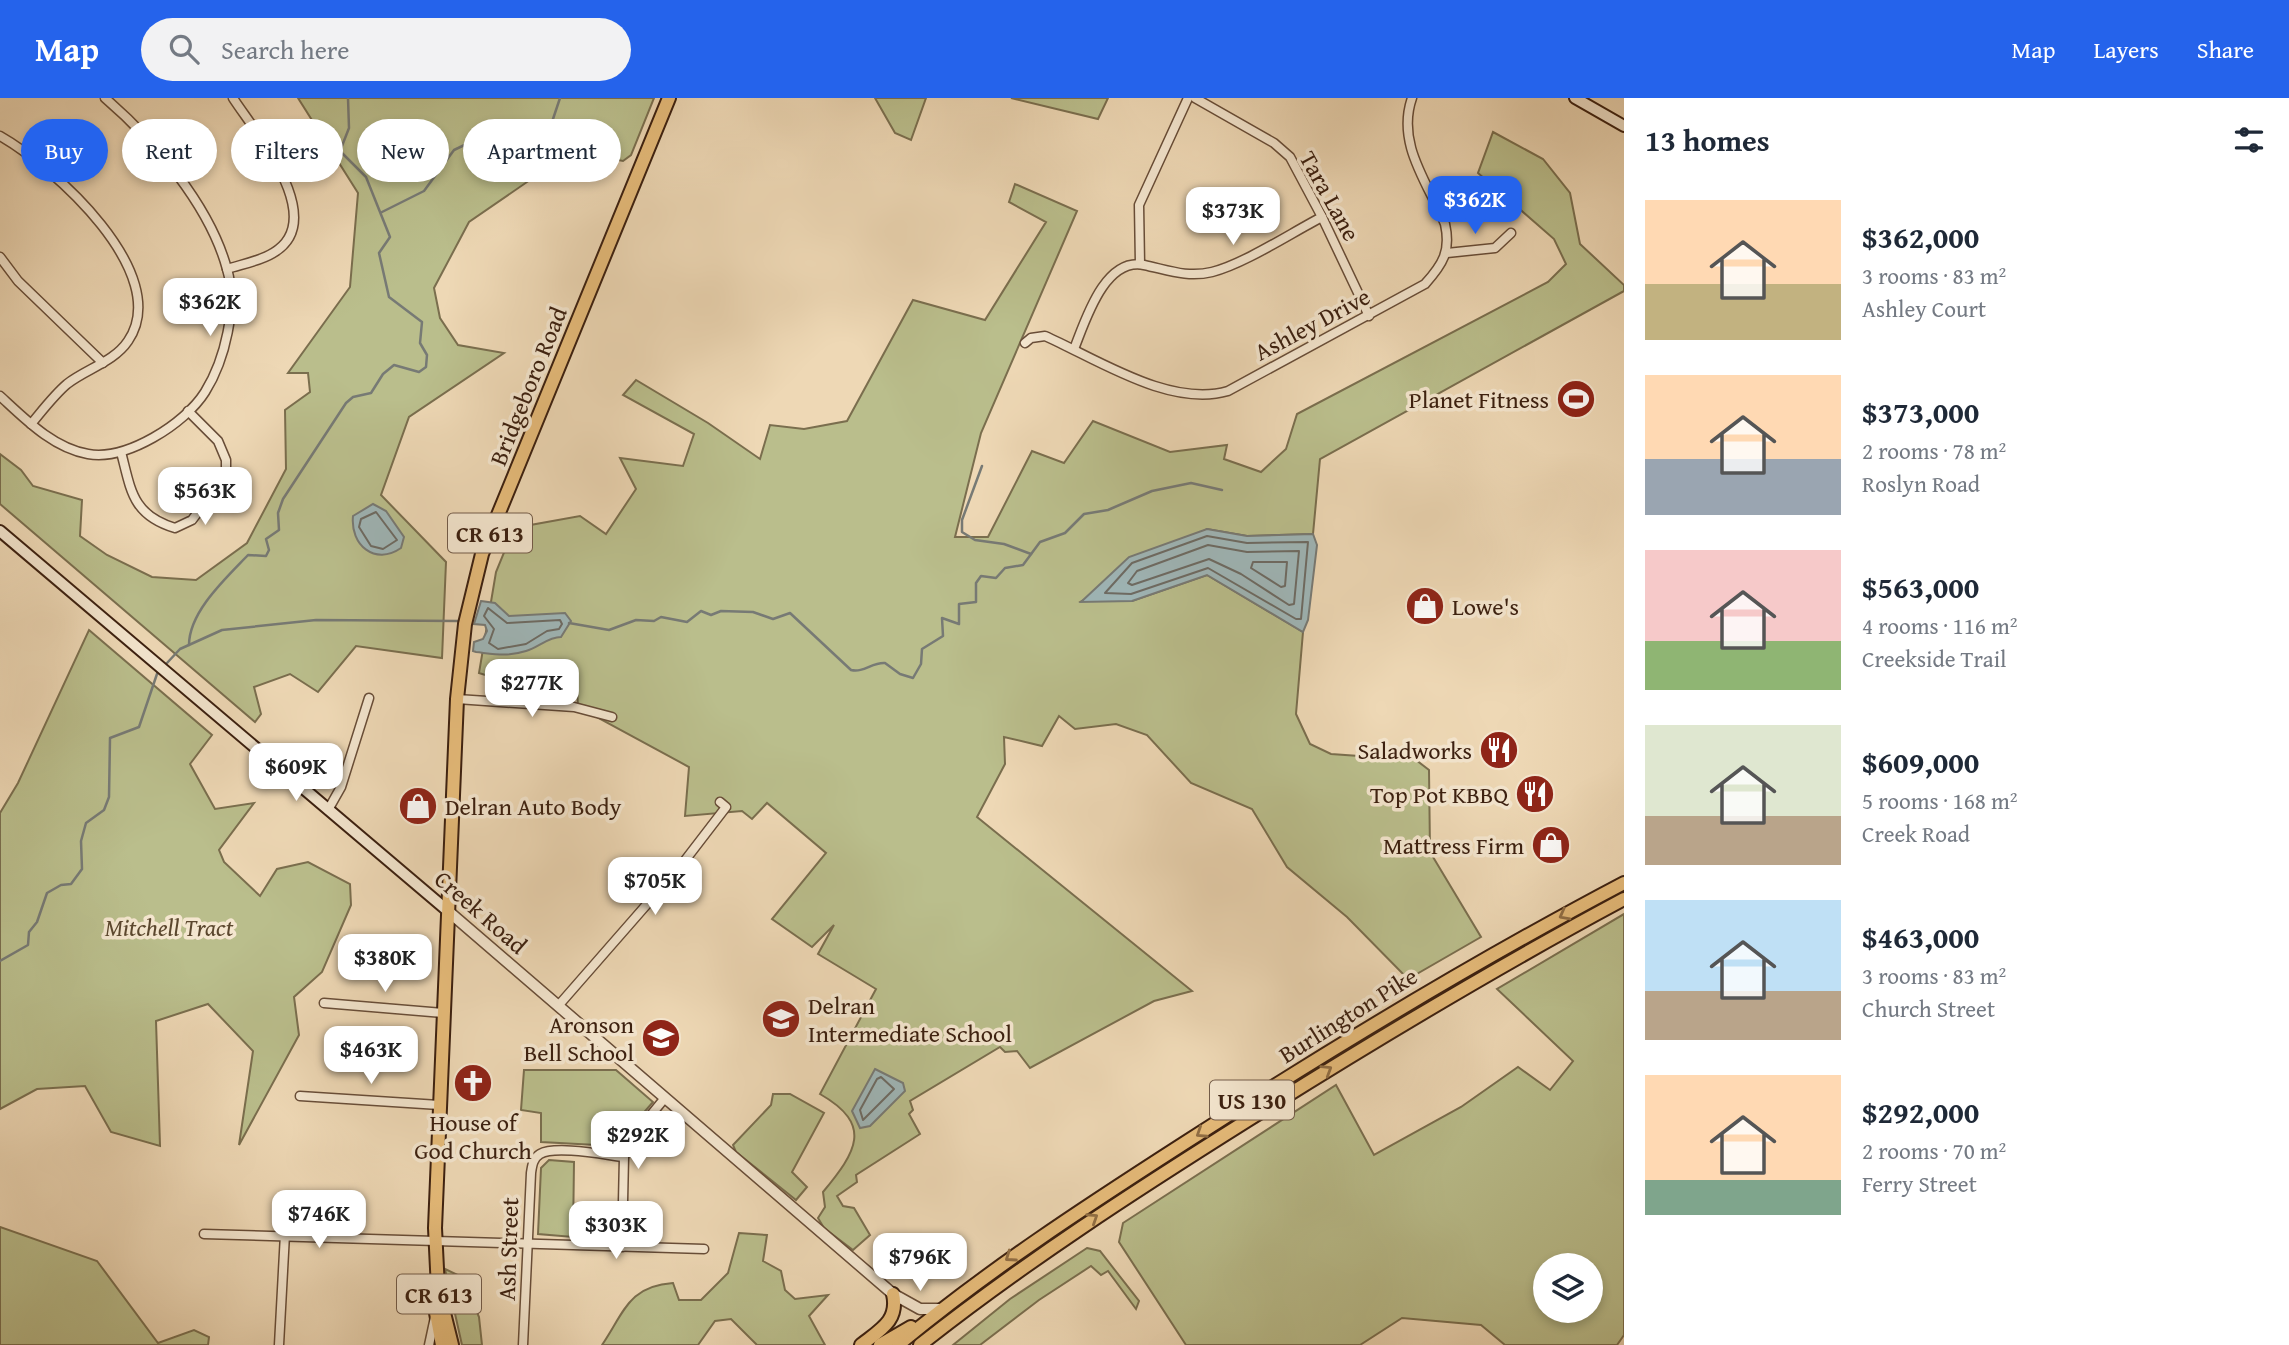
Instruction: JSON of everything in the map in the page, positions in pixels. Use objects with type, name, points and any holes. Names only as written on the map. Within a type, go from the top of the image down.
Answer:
[{"type":"main road","name":"Bridgeboro Road","points":[[457,699],[465,624],[482,554],[669,98]]},
{"type":"main road","points":[[1575,98],[1624,126]]},
{"type":"main road","name":"Creek Road","points":[[0,531],[448,911]]},
{"type":"main road","name":"CR 613","points":[[442,1345],[435,1314],[435,1241],[457,699]]},
{"type":"main road","name":"Burlington Pike","points":[[898,1345],[941,1309],[1050,1230],[1318,1057],[1444,981],[1624,883]]},
{"type":"main road","name":"Burlington Pike","points":[[920,1345],[1004,1279],[1089,1220],[1389,1030],[1482,975],[1624,899]]},
{"type":"main road","name":"CR 613","points":[[435,1241],[438,1289],[452,1345]]},
{"type":"main road","points":[[860,1345],[891,1321],[895,1305],[893,1294]]},
{"type":"main road","points":[[880,1345],[941,1309]]},
{"type":"street","points":[[0,396],[31,424],[71,450],[91,455],[121,452],[144,443],[188,411],[205,393],[223,351],[230,305],[227,269],[209,226],[177,174],[134,123],[105,98]]},
{"type":"street","points":[[227,269],[276,252],[286,242],[295,211],[285,177],[233,98]]},
{"type":"street","points":[[1140,264],[1139,205],[1188,98]]},
{"type":"street","name":"Tara Lane","points":[[1195,98],[1273,143],[1290,157],[1322,216],[1369,316]]},
{"type":"street","points":[[1412,98],[1407,113],[1406,136],[1445,224],[1447,253],[1495,248],[1511,233]]},
{"type":"street","points":[[0,136],[54,175],[100,224],[131,273],[139,310],[135,329],[126,344],[103,363],[67,384],[31,424]]},
{"type":"street","points":[[1074,349],[1102,285],[1126,268],[1140,264],[1183,275],[1214,272],[1322,216]]},
{"type":"street","name":"Ashley Drive","points":[[1025,343],[1031,338],[1045,336],[1167,390],[1180,394],[1212,396],[1228,391],[1425,284],[1443,264],[1447,253]]},
{"type":"street","points":[[0,257],[19,281],[103,363]]},
{"type":"street","points":[[121,452],[132,497],[145,513],[175,528],[192,520],[226,475],[226,460],[218,442],[188,411]]},
{"type":"street","points":[[328,810],[341,787],[369,698]]},
{"type":"street","points":[[457,699],[574,707],[612,717]]},
{"type":"street","points":[[558,1006],[683,863],[723,805]]},
{"type":"street","name":"Creek Road","points":[[448,911],[893,1294],[919,1309],[941,1309]]},
{"type":"street","points":[[324,1003],[443,1013]]},
{"type":"street","points":[[300,1096],[439,1105]]},
{"type":"street","points":[[622,1247],[624,1157],[628,1143],[664,1099]]},
{"type":"street","name":"Ash Street","points":[[523,1345],[531,1173],[537,1157],[544,1152],[558,1150],[624,1157]]},
{"type":"street","points":[[204,1234],[285,1234],[528,1245],[704,1249]]},
{"type":"street","points":[[279,1345],[285,1234]]},
{"type":"street","points":[[429,1345],[435,1314]]},
{"type":"green space","points":[[298,98],[654,98],[631,155],[623,161],[621,119],[463,119],[463,182],[527,182],[469,222],[434,288],[440,318],[458,345],[504,353],[409,417],[381,495],[446,562],[442,658],[356,646],[318,692],[290,674],[254,687],[261,714],[255,722],[0,504],[0,454],[21,470],[33,486],[82,500],[80,536],[107,555],[152,577],[196,580],[247,543],[286,469],[285,410],[310,392],[308,373],[288,373],[350,287],[358,193],[343,169],[343,119],[311,119]]},
{"type":"green space","points":[[875,98],[926,98],[911,140],[895,133]]},
{"type":"green space","points":[[1011,98],[1108,98],[1098,119]]},
{"type":"green space","points":[[1493,132],[1543,159],[1570,193],[1580,244],[1624,285],[1624,291],[1320,459],[1313,534],[1247,536],[1207,529],[1082,601],[1132,601],[1207,575],[1303,632],[1296,714],[1310,744],[1331,754],[1416,760],[1429,770],[1430,852],[1481,937],[1408,979],[1347,917],[1287,867],[1252,809],[1191,783],[1147,735],[1116,724],[1075,729],[1059,716],[1042,746],[1004,737],[1005,764],[977,817],[1192,991],[1154,1001],[1030,1068],[1017,1051],[1005,1052],[1000,1047],[910,1101],[913,1110],[909,1114],[920,1134],[856,1175],[857,1182],[837,1196],[843,1206],[854,1208],[870,1235],[853,1250],[824,1228],[818,1218],[825,1207],[823,1192],[844,1164],[854,1140],[848,1117],[837,1105],[820,1094],[876,989],[818,954],[834,925],[812,947],[772,919],[826,853],[767,803],[752,819],[742,811],[685,816],[689,767],[578,707],[576,667],[518,662],[498,679],[479,673],[496,572],[514,528],[580,516],[606,534],[636,489],[620,458],[683,466],[694,434],[623,395],[636,380],[708,423],[760,459],[770,425],[804,429],[847,421],[913,300],[985,320],[1046,222],[1009,202],[1015,184],[1077,211],[981,433],[955,537],[988,537],[1032,451],[1064,463],[1093,421],[1170,452],[1227,445],[1224,459],[1261,472],[1286,449],[1297,414],[1548,282],[1566,264],[1554,239],[1478,173]]},
{"type":"green space","name":"Mitchell Tract","points":[[89,630],[212,735],[190,764],[215,809],[254,803],[219,850],[224,862],[260,896],[277,869],[308,862],[350,884],[351,905],[322,972],[294,997],[299,1035],[239,1145],[253,1051],[208,1004],[156,1021],[160,1146],[111,1132],[85,1086],[37,1089],[0,1109],[0,813],[18,783]]},
{"type":"green space","points":[[1624,914],[1624,1335],[1617,1345],[1505,1345],[1481,1325],[1402,1318],[1360,1345],[1186,1345],[1119,1242],[1123,1223],[1336,1085],[1374,1155],[1461,1107],[1518,1067],[1550,1090],[1573,1061],[1497,989]]},
{"type":"green space","points":[[524,1070],[616,1070],[653,1102],[615,1146],[541,1142],[541,1113],[521,1110]]},
{"type":"green space","points":[[773,1094],[790,1094],[824,1113],[792,1172],[807,1187],[796,1200],[736,1152],[733,1145],[771,1105]]},
{"type":"green space","points":[[549,1160],[574,1162],[573,1237],[538,1234],[541,1168]]},
{"type":"green space","points":[[0,1227],[97,1261],[158,1343],[194,1330],[209,1337],[208,1345],[0,1345]]},
{"type":"green space","points":[[739,1233],[767,1235],[763,1261],[781,1271],[785,1290],[795,1299],[828,1295],[809,1316],[825,1345],[757,1345],[731,1319],[715,1321],[698,1345],[602,1345],[629,1303],[646,1289],[673,1283],[679,1300],[701,1300],[728,1273]]},
{"type":"green space","points":[[1087,1248],[1100,1251],[1139,1301],[1136,1309],[1108,1271],[1101,1275],[1091,1266],[1039,1300],[980,1345],[953,1345],[1010,1299]]},
{"type":"green space","points":[[445,1269],[462,1277],[479,1317],[482,1345],[462,1345]]},
{"type":"water","points":[[373,504],[386,511],[404,537],[401,548],[391,553],[382,555],[366,550],[356,536],[353,516]]},
{"type":"water","points":[[1207,529],[1247,536],[1313,534],[1317,545],[1308,620],[1303,632],[1207,575],[1132,601],[1081,602],[1129,557]]},
{"type":"water","points":[[481,601],[495,603],[509,616],[565,613],[571,621],[561,637],[526,651],[507,654],[476,652],[473,651],[474,642],[483,639],[487,631],[485,625],[474,624]]},
{"type":"water","points":[[875,1069],[903,1083],[905,1091],[870,1126],[860,1128],[852,1111]]},
{"type":"waterway","points":[[189,645],[195,620],[219,585],[248,555],[266,556],[269,550],[266,539],[279,530],[278,513],[283,499],[346,403],[353,397],[371,393],[383,374],[394,365],[419,372],[426,367],[427,355],[420,343],[422,322],[389,297],[379,253],[390,237],[366,177],[340,151],[349,128],[348,98]]},
{"type":"waterway","points":[[382,212],[424,191],[454,150],[477,139],[504,141],[535,121],[551,125],[560,98]]},
{"type":"waterway","points":[[982,466],[962,520],[962,532],[975,540],[1004,544],[1031,554]]},
{"type":"waterway","points":[[569,623],[609,630],[636,620],[654,621],[661,617],[687,622],[701,611],[711,615],[721,611],[753,612],[773,619],[790,613],[851,670],[885,663],[900,674],[913,678],[921,664],[922,649],[943,636],[942,618],[959,624],[959,604],[976,602],[976,583],[981,576],[996,578],[1005,568],[1023,565],[1040,542],[1065,533],[1084,514],[1108,510],[1152,491],[1191,483],[1222,490]]},
{"type":"waterway","points":[[167,663],[180,649],[222,630],[316,620],[458,621]]},
{"type":"waterway","points":[[0,961],[28,945],[29,932],[37,922],[47,893],[61,885],[71,884],[82,869],[81,841],[86,823],[104,810],[109,797],[110,738],[139,727],[158,671]]},
{"type":"place","name":"Planet Fitness","points":[[1576,399]]},
{"type":"place","name":"Lowe's","points":[[1425,606]]},
{"type":"place","name":"Saladworks","points":[[1499,750]]},
{"type":"place","name":"Top Pot KBBQ","points":[[1535,794]]},
{"type":"place","name":"Delran Auto Body","points":[[418,806]]},
{"type":"place","name":"Mattress Firm","points":[[1551,845]]},
{"type":"place","name":"Delran Intermediate School","points":[[781,1019]]},
{"type":"place","name":"Aronson Bell School","points":[[661,1038]]},
{"type":"place","name":"House of God Church","points":[[473,1083]]}]
